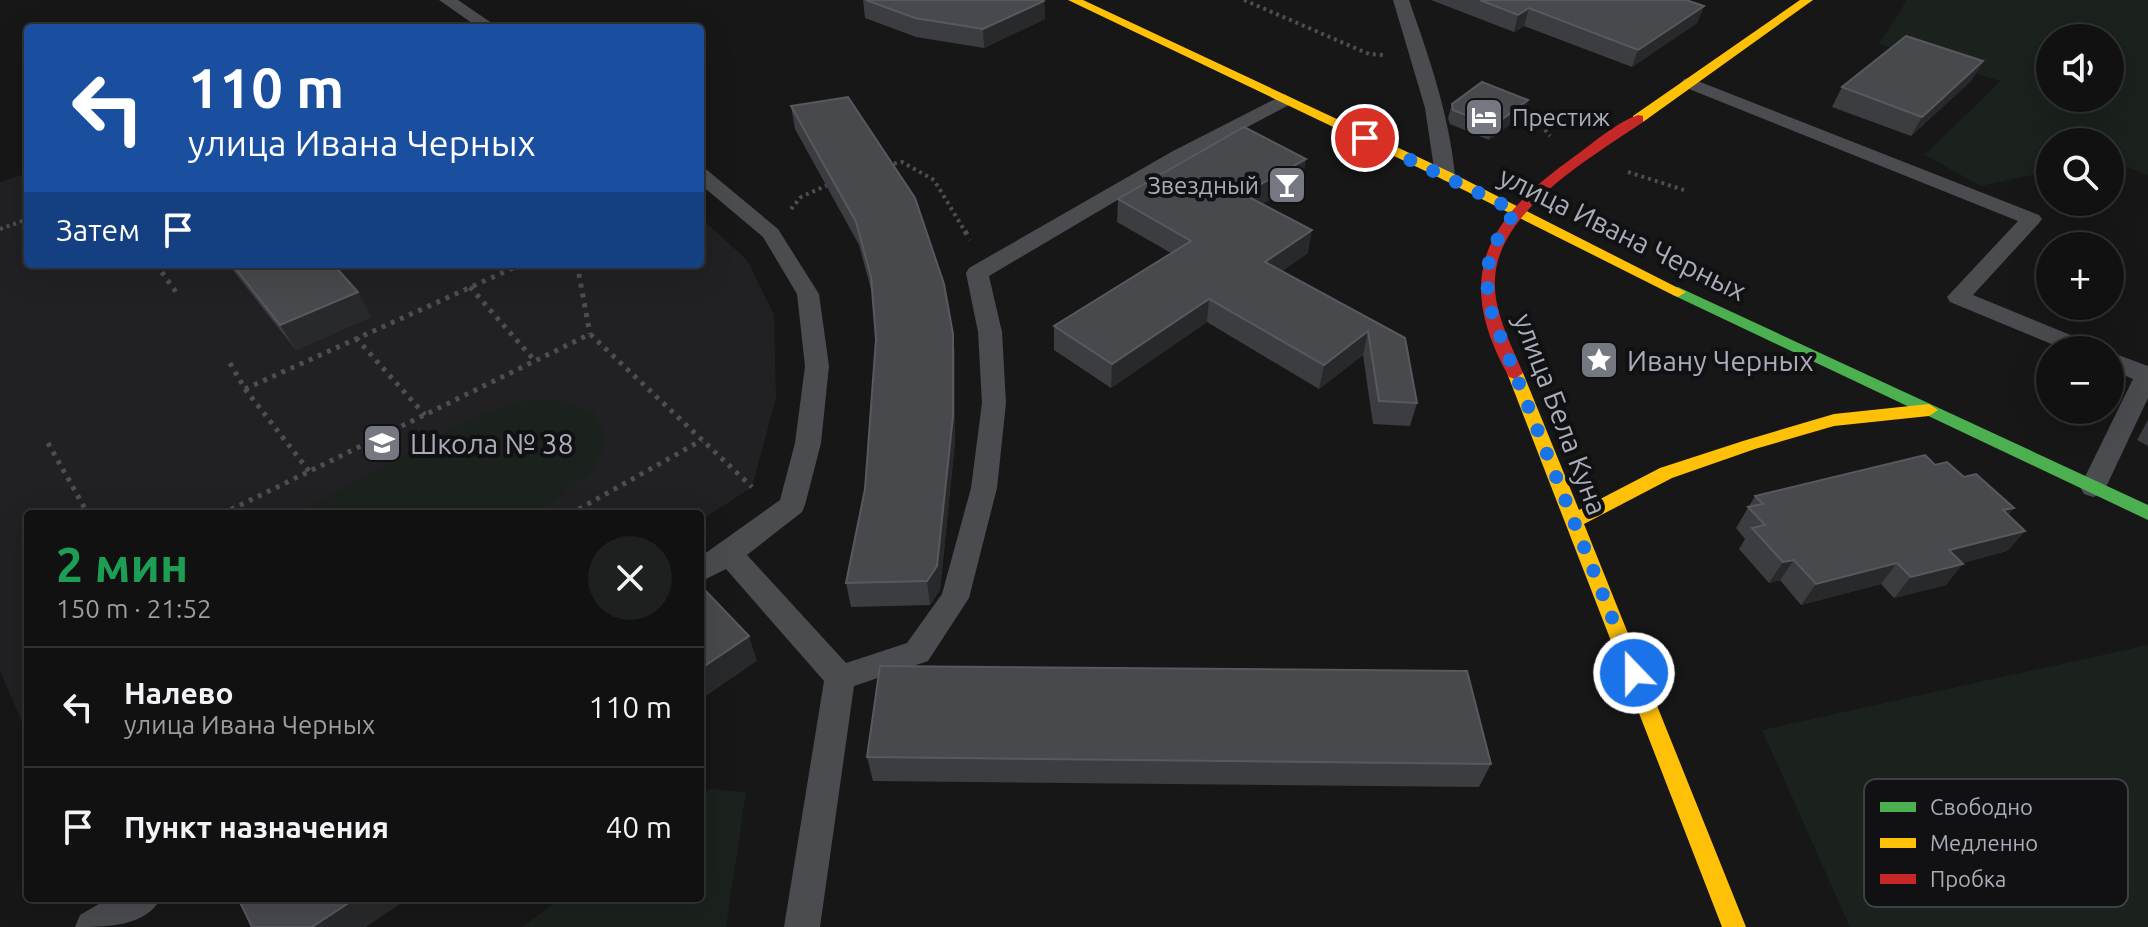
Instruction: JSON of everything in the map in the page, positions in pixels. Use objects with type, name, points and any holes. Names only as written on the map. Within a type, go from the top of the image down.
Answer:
[{"type":"street","name":"улица Ивана Черных","points":[[1074,0],[1445,175],[1716,311],[2148,513]]},
{"type":"street","name":"улица Бела Куна","points":[[1734,927],[1493,318],[1486,288],[1487,262],[1497,237],[1516,211],[1598,146],[1807,0]]},
{"type":"street","points":[[1572,522],[1666,473],[1749,445],[1834,420],[1929,410]]},
{"type":"lane","points":[[447,0],[485,24]]},
{"type":"lane","points":[[1401,0],[1444,148],[1445,175]]},
{"type":"lane","points":[[1690,83],[2032,219],[1958,297],[2053,336]]},
{"type":"lane","points":[[840,678],[917,652],[955,598],[984,488],[994,403],[990,332],[977,273],[1180,155],[1285,100]]},
{"type":"lane","points":[[704,177],[771,233],[808,294],[817,366],[808,443],[792,505],[729,554],[704,569]]},
{"type":"lane","points":[[2124,366],[2147,375],[2124,423]]},
{"type":"lane","points":[[2093,487],[2123,424]]},
{"type":"lane","points":[[729,554],[840,678]]},
{"type":"lane","points":[[802,927],[840,678]]},
{"type":"lane","points":[[93,927],[136,902]]},
{"type":"path","points":[[1244,0],[1369,54],[1420,57]]},
{"type":"path","points":[[1506,104],[1533,115],[1550,136]]},
{"type":"path","points":[[873,168],[902,162],[934,180],[949,200],[970,240],[977,273]]},
{"type":"path","points":[[1621,169],[1684,190]]},
{"type":"path","points":[[771,233],[801,197],[844,178]]},
{"type":"path","points":[[0,229],[24,220]]},
{"type":"path","points":[[159,268],[176,292]]},
{"type":"path","points":[[245,389],[513,268]]},
{"type":"path","points":[[578,268],[590,334],[752,487]]},
{"type":"path","points":[[470,287],[535,361]]},
{"type":"path","points":[[230,510],[590,334]]},
{"type":"path","points":[[356,338],[425,415]]},
{"type":"path","points":[[230,363],[245,389],[309,471]]},
{"type":"path","points":[[577,510],[702,440]]},
{"type":"path","points":[[48,443],[86,510]]},
{"type":"shaded area","points":[[1907,0],[2148,0],[2148,176],[2124,166],[2124,128],[2036,128],[2036,174],[1981,186],[1925,155],[2000,81],[1879,44]]},
{"type":"shaded area","name":"Школа № 38","points":[[24,174],[24,268],[704,268],[704,221],[747,260],[774,315],[776,398],[752,487],[704,518],[704,510],[24,510],[24,727],[0,671],[0,182]]},
{"type":"shaded area","points":[[556,399],[595,413],[606,441],[593,470],[541,510],[302,510],[465,423],[509,403]]},
{"type":"shaded area","points":[[2148,645],[2148,927],[1850,927],[1762,730]]},
{"type":"shaded area","points":[[710,789],[746,792],[726,927],[522,927],[556,902],[704,902],[704,793]]},
{"type":"building","points":[[866,0],[1044,1],[983,29],[915,18]]},
{"type":"building","points":[[1480,0],[1686,0],[1704,6],[1638,50],[1529,8],[1518,15]]},
{"type":"building","points":[[1906,36],[1983,61],[1922,117],[1842,87]]},
{"type":"building","points":[[1482,82],[1528,100],[1493,126],[1453,110],[1452,104]]},
{"type":"building","points":[[848,97],[915,198],[944,284],[953,334],[953,416],[937,566],[927,581],[846,583],[865,489],[876,339],[871,277],[856,222],[791,106]]},
{"type":"building","points":[[1244,127],[1306,159],[1243,194],[1312,230],[1265,262],[1405,338],[1417,403],[1379,401],[1368,331],[1324,365],[1209,299],[1112,364],[1054,326],[1191,241],[1118,199]]},
{"type":"building","points":[[235,268],[337,268],[358,292],[280,325]]},
{"type":"building","points":[[1925,455],[1935,465],[1947,462],[1964,477],[1976,474],[2014,508],[2003,510],[2025,531],[1949,550],[1963,564],[1911,577],[1897,563],[1816,584],[1794,560],[1783,562],[1752,528],[1765,525],[1748,507],[1763,504],[1755,496]]},
{"type":"building","points":[[704,589],[749,636],[704,666]]},
{"type":"building","points":[[880,666],[1467,671],[1491,764],[867,757]]},
{"type":"building","points":[[240,902],[350,902],[312,927],[252,927]]},
{"type":"traffic: fast","points":[[1678,292],[2148,513]]},
{"type":"traffic: slow","points":[[1074,0],[1445,175],[1678,292]]},
{"type":"traffic: slow","points":[[1638,119],[1807,0]]},
{"type":"traffic: slow","points":[[1515,373],[1734,927]]},
{"type":"traffic: slow","points":[[1572,522],[1666,473],[1749,445],[1834,420],[1929,410]]},
{"type":"traffic: jam","points":[[1515,373],[1490,303],[1487,279],[1491,255],[1503,231],[1544,187],[1638,119]]},
{"type":"place","name":"Престиж","points":[[1484,117]]},
{"type":"place","name":"Звездный","points":[[1287,185]]},
{"type":"place","name":"Ивану Черных","points":[[1599,360]]},
{"type":"place","name":"Школа № 38","points":[[382,443]]},
{"type":"route","points":[[1365,138],[1516,211],[1497,237],[1487,262],[1486,288],[1493,318],[1634,673]]}]
